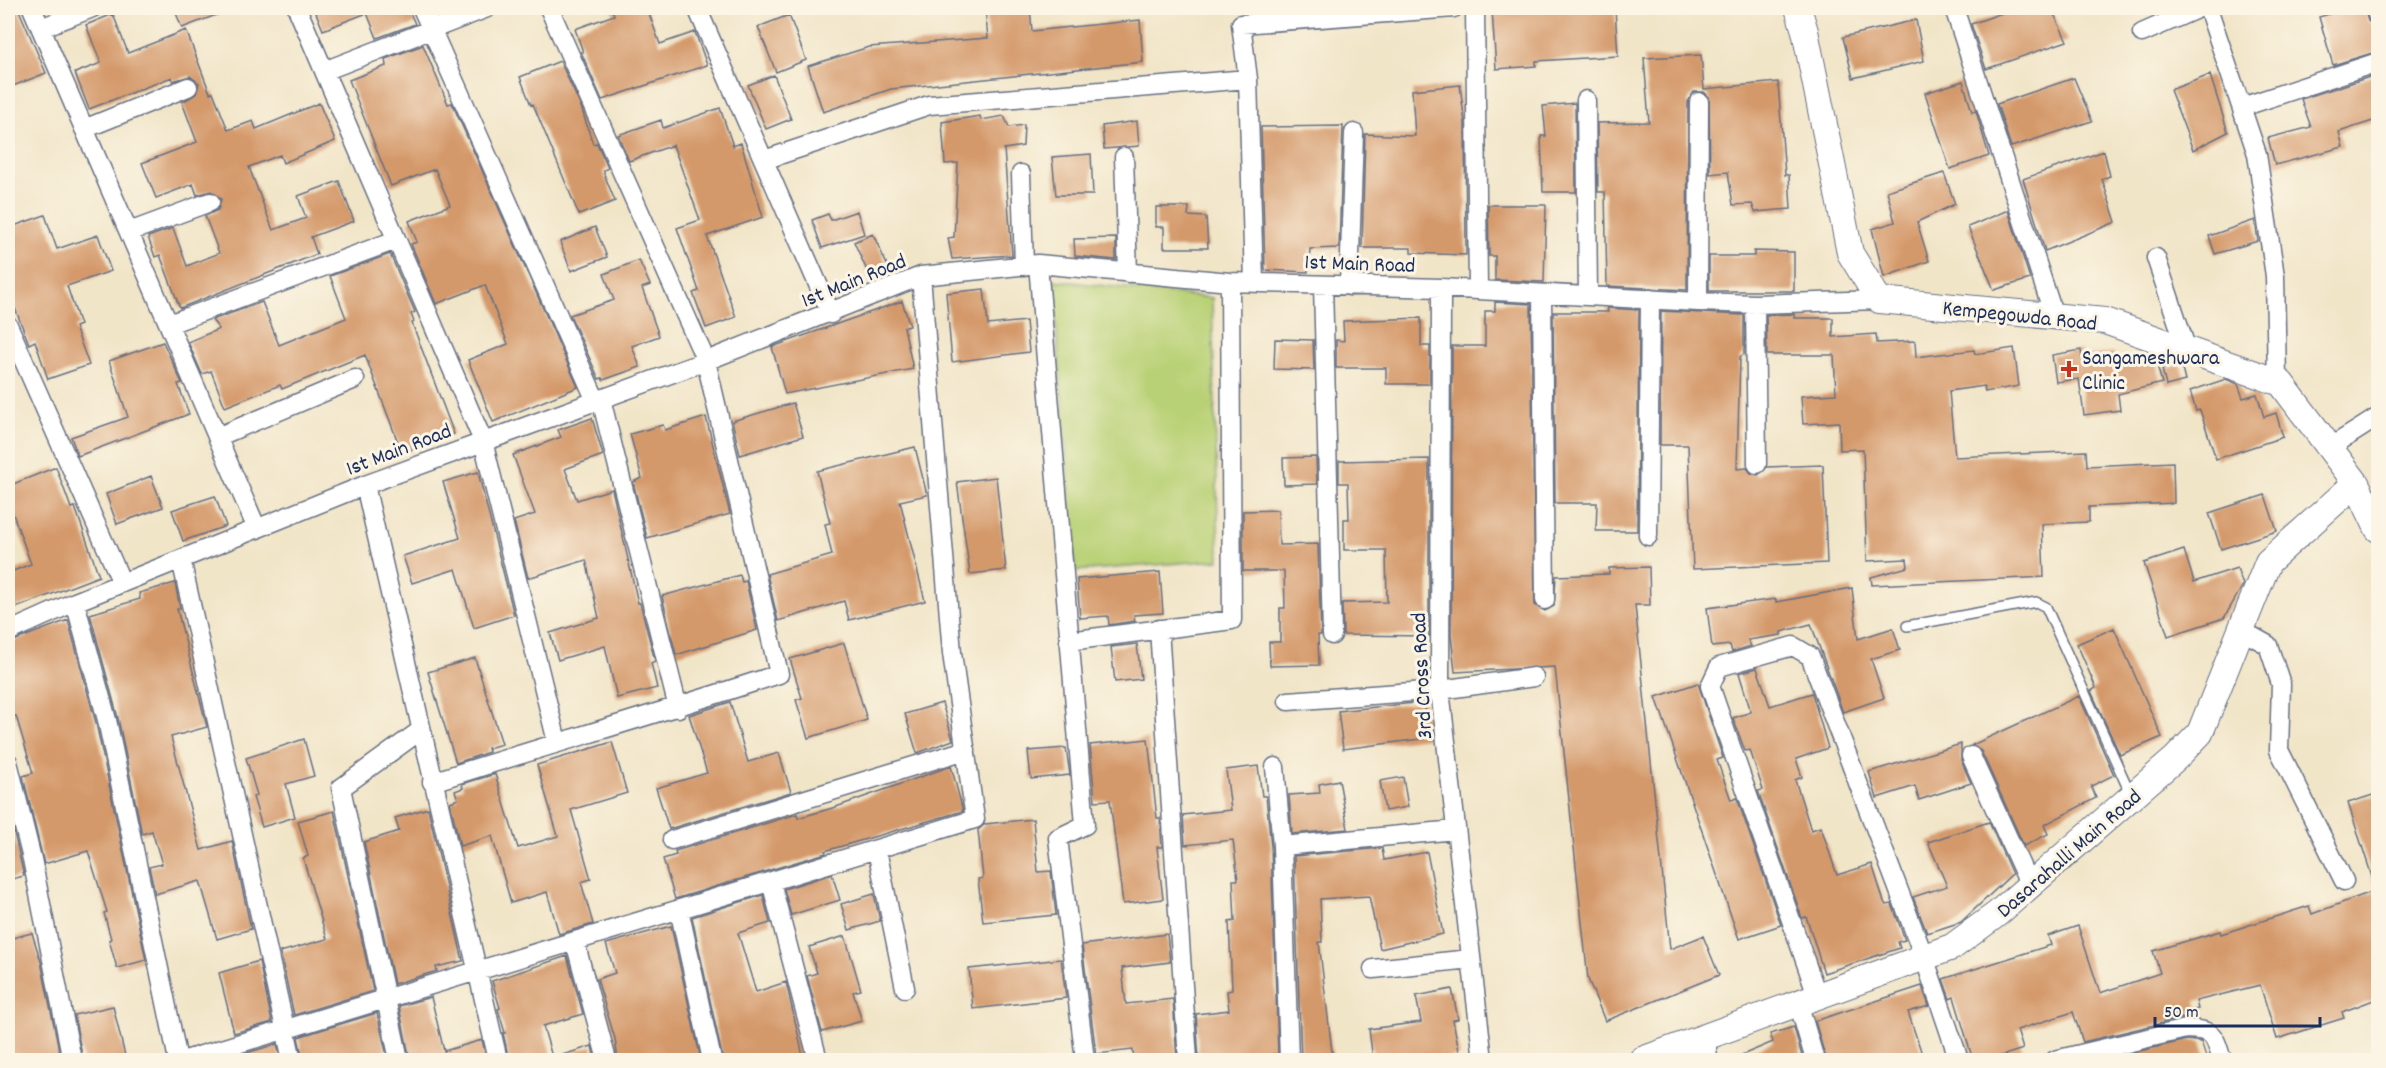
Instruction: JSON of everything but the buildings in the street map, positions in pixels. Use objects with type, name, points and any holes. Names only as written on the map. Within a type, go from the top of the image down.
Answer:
[{"type":"street","points":[[32,8],[257,529]]},
{"type":"street","points":[[41,28],[92,8]]},
{"type":"street","points":[[297,8],[483,441],[557,742]]},
{"type":"street","points":[[422,8],[599,400],[678,708]]},
{"type":"street","points":[[324,70],[487,8]]},
{"type":"street","points":[[432,782],[557,742],[678,708],[779,674],[706,361],[549,8]]},
{"type":"street","points":[[698,8],[831,314]]},
{"type":"street","points":[[1254,282],[1248,79],[1240,16],[1454,8]]},
{"type":"street","points":[[1475,8],[1478,290]]},
{"type":"street","points":[[1798,8],[1837,178],[1850,253],[1879,300]]},
{"type":"street","points":[[1954,8],[2054,316]]},
{"type":"street","points":[[2142,33],[2199,8]]},
{"type":"street","points":[[2208,8],[2256,154],[2274,276],[2277,382]]},
{"type":"street","points":[[2375,8],[2379,17]]},
{"type":"street","points":[[2242,107],[2379,62]]},
{"type":"street","points":[[764,160],[929,105],[1248,79]]},
{"type":"street","points":[[84,129],[188,87]]},
{"type":"street","points":[[1586,100],[1588,296]]},
{"type":"street","points":[[1698,302],[1699,102]]},
{"type":"street","points":[[1349,286],[1354,134]]},
{"type":"street","points":[[1124,157],[1128,273]]},
{"type":"street","points":[[1021,174],[1069,641],[1085,825],[1058,838],[1085,1060]]},
{"type":"street","points":[[129,232],[210,202]]},
{"type":"street","points":[[169,324],[396,240]]},
{"type":"street","points":[[2156,258],[2187,350]]},
{"type":"street","name":"1st Main Road","points":[[8,632],[75,602],[365,485],[706,361],[831,314],[921,276],[1031,265],[1230,282],[1441,288],[1698,302],[1755,304],[1879,300]]},
{"type":"street","points":[[185,1060],[975,819],[952,654],[921,276]]},
{"type":"street","points":[[1069,641],[1232,620],[1230,282]]},
{"type":"street","points":[[1323,285],[1332,635]]},
{"type":"street","name":"3rd Cross Road","points":[[1441,288],[1440,690],[1483,1060]]},
{"type":"street","points":[[1542,294],[1545,600]]},
{"type":"street","points":[[1648,536],[1650,300]]},
{"type":"street","name":"Kempegowda Road","points":[[1879,300],[2105,321],[2281,383],[2356,483],[2378,526]]},
{"type":"street","points":[[1755,304],[1757,464]]},
{"type":"street","points":[[8,325],[122,583]]},
{"type":"street","points":[[217,437],[355,379]]},
{"type":"street","points":[[2329,448],[2379,417]]},
{"type":"street","name":"Dasarahalli Main Road","points":[[1642,1060],[1707,1048],[1808,998],[1952,947],[1997,914],[2176,758],[2200,733],[2268,562],[2356,483]]},
{"type":"street","points":[[365,485],[476,973],[498,1060]]},
{"type":"street","points":[[181,559],[292,1060]]},
{"type":"street","points":[[75,602],[107,720],[178,1060]]},
{"type":"street","points":[[1159,629],[1188,1060]]},
{"type":"street","points":[[2241,630],[2268,645],[2281,684],[2279,750],[2344,881]]},
{"type":"street","points":[[1815,1060],[1808,998],[1710,686],[1719,668],[1793,646],[1810,656],[1924,957],[1959,1060]]},
{"type":"street","points":[[1288,701],[1440,690],[1534,677]]},
{"type":"street","points":[[399,1060],[388,999],[341,788],[421,730]]},
{"type":"street","points":[[672,840],[966,750]]},
{"type":"street","points":[[1971,756],[2030,886]]},
{"type":"street","points":[[8,762],[32,859],[72,1060]]},
{"type":"street","points":[[1275,767],[1282,846],[1289,1060]]},
{"type":"street","points":[[1282,846],[1456,830]]},
{"type":"street","points":[[877,850],[904,988]]},
{"type":"street","points":[[771,882],[818,1060]]},
{"type":"street","points":[[679,909],[712,1060]]},
{"type":"street","points":[[575,942],[607,1060]]},
{"type":"street","points":[[1373,969],[1471,959]]},
{"type":"street","points":[[2055,1060],[2186,1029],[2205,1030],[2214,1036],[2222,1060]]},
{"type":"lane","points":[[1907,626],[2036,602],[2046,607],[2132,797]]},
{"type":"green space","points":[[1053,280],[1212,298],[1219,560],[1075,571]]},
{"type":"place","name":"Sangameshwara Clinic","points":[[2069,369]]}]
